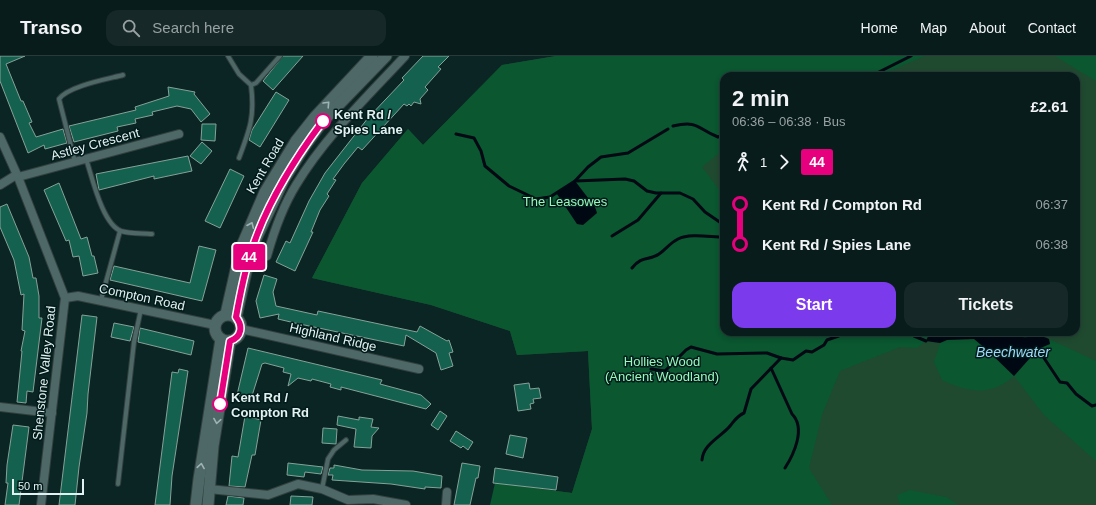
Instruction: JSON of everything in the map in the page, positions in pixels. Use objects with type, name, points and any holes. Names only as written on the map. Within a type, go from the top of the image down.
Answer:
[{"type":"main road","name":"Kent Road","points":[[231,316],[241,248],[265,192],[301,135],[372,56]]},
{"type":"main road","name":"Kent Road","points":[[231,316],[251,249],[284,179],[304,147],[323,121],[386,56]]},
{"type":"main road","points":[[231,316],[240,322],[241,329],[238,337],[226,340],[215,330],[215,325],[217,320],[231,316]]},
{"type":"main road","points":[[208,505],[213,446],[226,340]]},
{"type":"main road","points":[[196,505],[226,340]]},
{"type":"street","points":[[267,256],[275,228],[295,186],[338,127],[405,56]]},
{"type":"street","name":"Astley Crescent","points":[[0,185],[17,176],[179,134]]},
{"type":"street","name":"Shenstone Valley Road","points":[[0,137],[65,298],[41,505]]},
{"type":"street","name":"Kent Road","points":[[284,179],[295,186]]},
{"type":"street","name":"Compton Road","points":[[65,298],[78,296],[101,300],[215,325]]},
{"type":"street","name":"Highland Ridge","points":[[241,329],[419,369]]},
{"type":"street","points":[[0,407],[52,412]]},
{"type":"street","points":[[209,489],[268,495],[298,484],[322,489],[348,500],[373,499],[406,505]]},
{"type":"street","points":[[446,505],[447,492]]},
{"type":"lane","points":[[228,56],[239,74],[251,85],[253,112],[251,126],[239,158]]},
{"type":"lane","points":[[251,85],[256,83],[280,56]]},
{"type":"lane","points":[[75,162],[59,99],[62,94],[72,89],[123,75]]},
{"type":"lane","points":[[86,158],[103,211],[108,219],[120,230],[152,234]]},
{"type":"lane","points":[[101,300],[120,230]]},
{"type":"lane","points":[[118,484],[134,342],[141,309]]},
{"type":"lane","points":[[322,489],[328,459],[334,450],[346,440]]},
{"type":"green space","name":"The Leasowes","points":[[556,56],[1096,56],[1096,505],[490,505],[511,485],[572,493],[592,429],[588,351],[517,355],[510,331],[431,305],[312,278],[362,183],[408,129],[423,145],[502,65]]},
{"type":"green space","name":"The Leasowes","points":[[556,56],[925,56],[887,72],[720,72],[720,152],[702,167],[720,191],[720,336],[928,336],[926,341],[917,348],[900,347],[840,371],[822,415],[809,468],[832,505],[490,505],[495,483],[572,493],[592,429],[588,351],[517,355],[510,331],[431,305],[312,278],[362,183],[408,129],[423,145],[502,65]],"holes":[[[575,182],[595,207],[597,213],[583,225],[577,224],[572,216],[566,189]]]},
{"type":"green space","points":[[1055,56],[1096,56],[1096,81]]},
{"type":"green space","points":[[974,339],[1014,376],[1005,383],[988,390],[970,390],[942,380],[934,362],[940,343],[947,340]]},
{"type":"green space","points":[[1049,339],[1096,361],[1096,461],[1044,415],[1014,376],[1038,349],[1050,344]]},
{"type":"green space","points":[[910,490],[946,497],[959,505],[900,505],[897,495]]},
{"type":"water","points":[[575,181],[595,207],[597,213],[583,225],[577,224],[557,194]]},
{"type":"water","name":"Beechwater","points":[[928,336],[1040,336],[1049,339],[1050,344],[1038,349],[1014,376],[974,339],[947,340],[940,343],[926,341]]},
{"type":"building","points":[[0,56],[25,56],[6,64],[21,101],[23,101],[32,122],[29,123],[36,137],[63,129],[67,143],[45,149],[44,145],[28,153],[0,81]]},
{"type":"building","points":[[283,56],[303,56],[273,90],[263,81]]},
{"type":"building","points":[[423,56],[449,56],[438,67],[441,69],[425,87],[428,90],[420,99],[421,104],[414,102],[411,106],[409,104],[407,106],[404,104],[362,150],[358,147],[344,164],[333,179],[336,180],[327,194],[329,196],[320,210],[311,232],[313,232],[295,271],[276,262],[286,241],[290,243],[309,201],[325,173],[368,118],[404,80],[402,78]]},
{"type":"building","points":[[168,87],[195,92],[194,94],[210,114],[201,122],[191,109],[177,106],[152,112],[153,115],[135,119],[136,123],[117,127],[118,131],[74,142],[69,126],[136,110],[135,107],[169,96]]},
{"type":"building","points":[[276,92],[289,100],[260,147],[249,140],[252,130]]},
{"type":"building","points":[[202,124],[216,124],[215,141],[201,140]]},
{"type":"building","points":[[202,142],[212,151],[201,164],[190,156]]},
{"type":"building","points":[[188,156],[192,171],[154,179],[154,176],[99,190],[96,174]]},
{"type":"building","points":[[230,169],[244,176],[220,228],[205,221]]},
{"type":"building","points":[[59,183],[81,239],[87,237],[98,273],[83,276],[79,256],[73,257],[69,240],[66,241],[44,190]]},
{"type":"building","points":[[7,204],[29,257],[33,278],[36,278],[39,296],[39,318],[42,318],[33,392],[27,391],[26,403],[17,402],[21,351],[25,331],[22,330],[24,294],[21,295],[14,260],[0,227],[0,207]]},
{"type":"building","points":[[199,246],[216,250],[202,301],[110,280],[114,266],[190,283]]},
{"type":"building","points":[[264,275],[277,279],[273,292],[276,306],[317,315],[318,311],[417,332],[420,326],[447,341],[449,340],[453,352],[449,353],[453,366],[441,370],[436,353],[406,335],[404,346],[278,319],[279,314],[260,318],[256,301]]},
{"type":"building","points":[[82,315],[97,317],[87,413],[75,505],[59,505]]},
{"type":"building","points":[[114,323],[134,327],[130,341],[111,337]]},
{"type":"building","points":[[140,328],[194,341],[191,355],[138,342]]},
{"type":"building","points":[[248,348],[382,380],[380,384],[421,395],[431,404],[426,409],[341,387],[341,390],[330,387],[331,384],[312,379],[311,381],[298,378],[288,386],[291,374],[283,372],[284,368],[265,363],[262,364],[251,399],[237,395]]},
{"type":"building","points":[[179,369],[188,371],[172,476],[170,505],[155,505],[172,372],[178,373]]},
{"type":"building","points":[[529,383],[530,389],[539,388],[541,398],[533,399],[534,403],[530,404],[531,409],[518,411],[514,385]]},
{"type":"building","points":[[440,411],[447,416],[438,430],[431,425]]},
{"type":"building","points":[[245,416],[261,420],[255,455],[252,455],[245,487],[229,486],[232,456],[238,457]]},
{"type":"building","points":[[338,416],[359,420],[359,417],[373,419],[371,427],[379,428],[372,436],[371,448],[354,447],[356,429],[337,425]]},
{"type":"building","points":[[13,425],[29,427],[19,505],[5,505],[8,483],[6,483],[7,465]]},
{"type":"building","points":[[323,428],[337,429],[336,444],[322,443]]},
{"type":"building","points":[[456,431],[473,442],[468,450],[463,446],[461,448],[450,441]]},
{"type":"building","points":[[510,435],[527,438],[523,458],[506,454]]},
{"type":"building","points":[[288,463],[323,467],[321,474],[305,472],[304,477],[287,475]]},
{"type":"building","points":[[462,463],[480,466],[478,478],[476,478],[470,505],[454,505]]},
{"type":"building","points":[[334,465],[362,470],[413,471],[442,476],[441,488],[425,487],[425,489],[391,484],[332,480],[333,475],[328,475],[330,468],[334,468]]},
{"type":"building","points":[[495,468],[558,477],[556,490],[493,483]]},
{"type":"building","points":[[228,496],[244,498],[243,505],[226,505]]},
{"type":"building","points":[[291,496],[313,497],[312,505],[290,505]]},
{"type":"waterway","points":[[879,72],[911,56]]},
{"type":"waterway","points":[[673,126],[682,124],[693,125],[718,137],[720,136]]},
{"type":"waterway","points":[[575,181],[588,167],[601,157],[628,153],[668,129]]},
{"type":"waterway","points":[[456,134],[474,138],[481,151],[485,166],[509,186],[536,199],[550,197],[575,181],[625,179],[634,181],[647,191],[656,193],[680,193],[693,199],[705,212],[720,222]]},
{"type":"waterway","points":[[612,236],[638,220],[661,193]]},
{"type":"waterway","points":[[632,268],[639,261],[655,256],[670,244],[683,237],[720,237]]},
{"type":"waterway","points":[[702,460],[703,454],[709,445],[744,413],[751,389],[781,358],[793,360],[806,351],[812,352],[824,345],[827,340],[838,336]]},
{"type":"waterway","points":[[914,336],[926,341]]},
{"type":"waterway","points":[[651,369],[665,371],[691,347],[717,354],[767,353],[781,358]]},
{"type":"waterway","points":[[1038,349],[1060,382],[1067,383],[1076,394],[1092,406],[1096,405]]},
{"type":"waterway","points":[[771,368],[798,426],[795,448],[785,468]]},
{"type":"bus line","name":"44","points":[[220,404],[230,341],[238,337],[241,329],[240,322],[236,317],[246,266],[251,249],[284,179],[304,147],[323,121]]},
{"type":"place","name":"Kent Rd / Spies Lane","points":[[323,121]]},
{"type":"place","name":"Kent Rd / Compton Rd","points":[[220,404]]},
{"type":"park label","name":"Hollies Wood (Ancient Woodland)","points":[[662,368]]}]
